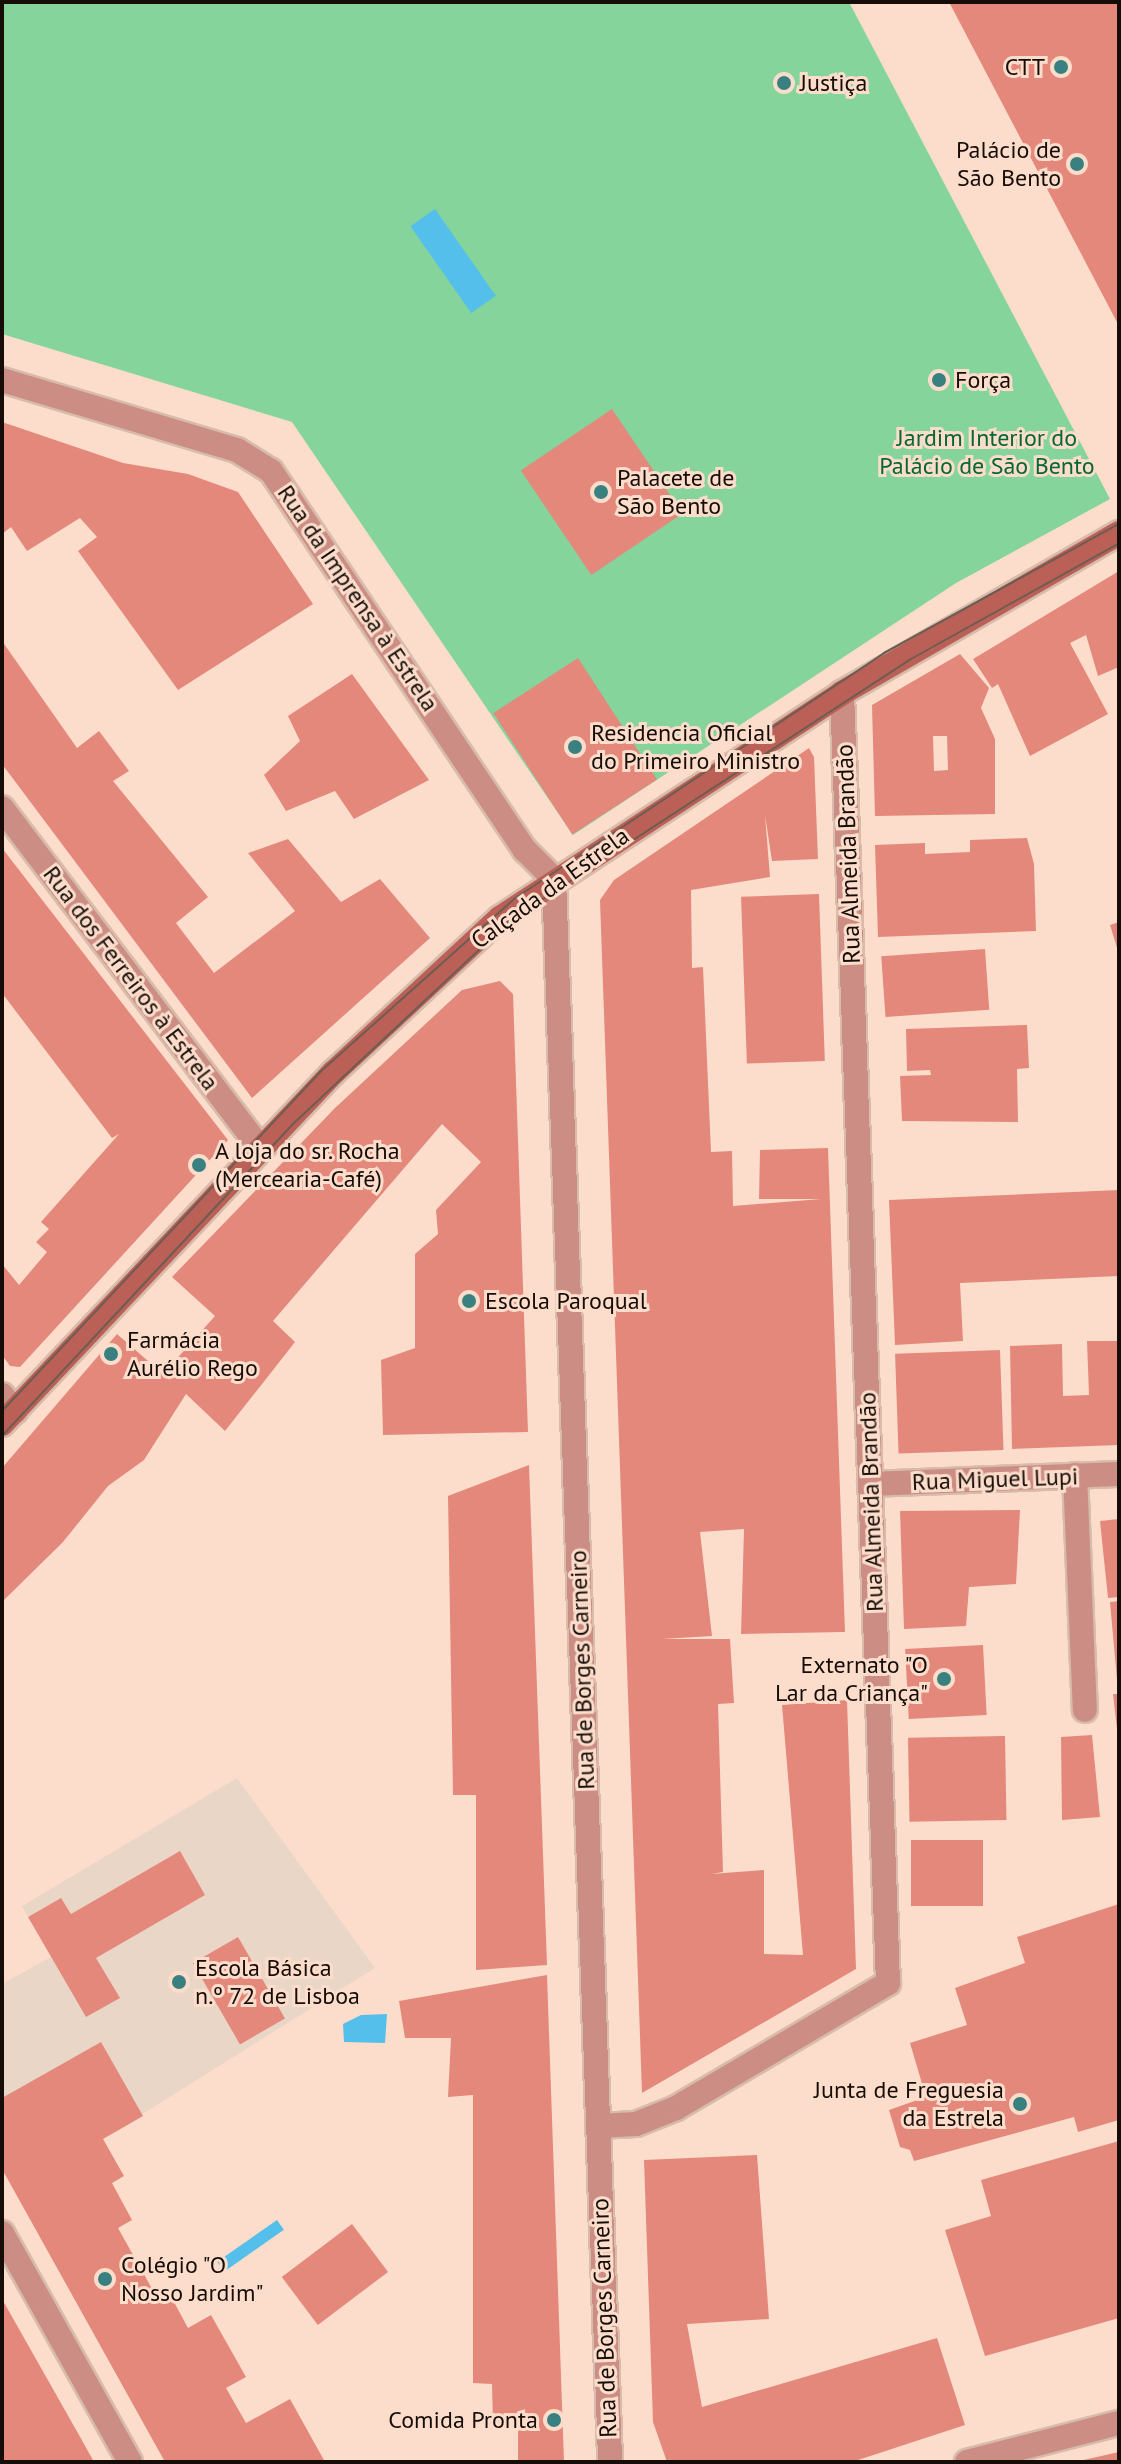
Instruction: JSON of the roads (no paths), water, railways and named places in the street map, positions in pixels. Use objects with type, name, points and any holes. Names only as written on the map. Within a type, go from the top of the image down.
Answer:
[{"type":"main road","name":"Calçada da Estrela","points":[[6,1410],[260,1148],[462,952],[554,879],[842,693],[1119,533]]},
{"type":"street","name":"Rua da Imprensa à Estrela","points":[[2,380],[237,450],[271,471],[525,850],[554,879]]},
{"type":"street","name":"Rua Almeida Brandão","points":[[598,2126],[636,2124],[676,2108],[888,1983],[842,693]]},
{"type":"street","name":"Rua dos Ferreiros à Estrela","points":[[2,808],[260,1148]]},
{"type":"street","name":"Rua de Borges Carneiro","points":[[554,879],[610,2462]]},
{"type":"street","name":"Rua Miguel Lupi","points":[[870,1484],[1119,1474]]},
{"type":"street","points":[[1075,1475],[1085,1710]]},
{"type":"street","points":[[2,2233],[130,2462]]},
{"type":"street","points":[[967,2462],[1119,2423]]},
{"type":"water","points":[[435,209],[496,296],[471,313],[410,226]]},
{"type":"water","points":[[387,2014],[385,2043],[344,2042],[343,2024],[361,2015]]},
{"type":"water","points":[[277,2220],[284,2230],[224,2272],[217,2262]]},
{"type":"tram line","points":[[2,1411],[320,1072],[514,899],[884,653],[1119,524]]},
{"type":"tram line","points":[[2,1436],[294,1123],[512,919],[911,659],[1119,543]]},
{"type":"place","name":"CTT","points":[[1061,67]]},
{"type":"place","name":"Justiça","points":[[784,83]]},
{"type":"place","name":"Palácio de São Bento","points":[[1077,164]]},
{"type":"place","name":"Força","points":[[939,380]]},
{"type":"place","name":"Palacete de São Bento","points":[[601,492]]},
{"type":"place","name":"Residencia Oficial do Primeiro Ministro","points":[[575,747]]},
{"type":"place","name":"A loja do sr. Rocha (Mercearia-Café)","points":[[199,1165]]},
{"type":"place","name":"Escola Paroqual","points":[[469,1301]]},
{"type":"place","name":"Farmácia Aurélio Rego","points":[[111,1354]]},
{"type":"place","name":"Externato \"O Lar da Criança\"","points":[[944,1679]]},
{"type":"place","name":"Escola Básica n.º 72 de Lisboa","points":[[179,1982]]},
{"type":"place","name":"Junta de Freguesia da Estrela","points":[[1020,2104]]},
{"type":"place","name":"Colégio \"O Nosso Jardim\"","points":[[105,2279]]},
{"type":"place","name":"Comida Pronta","points":[[554,2420]]},
{"type":"park label","name":"Jardim Interior do Palácio de São Bento","points":[[987,452]]}]
